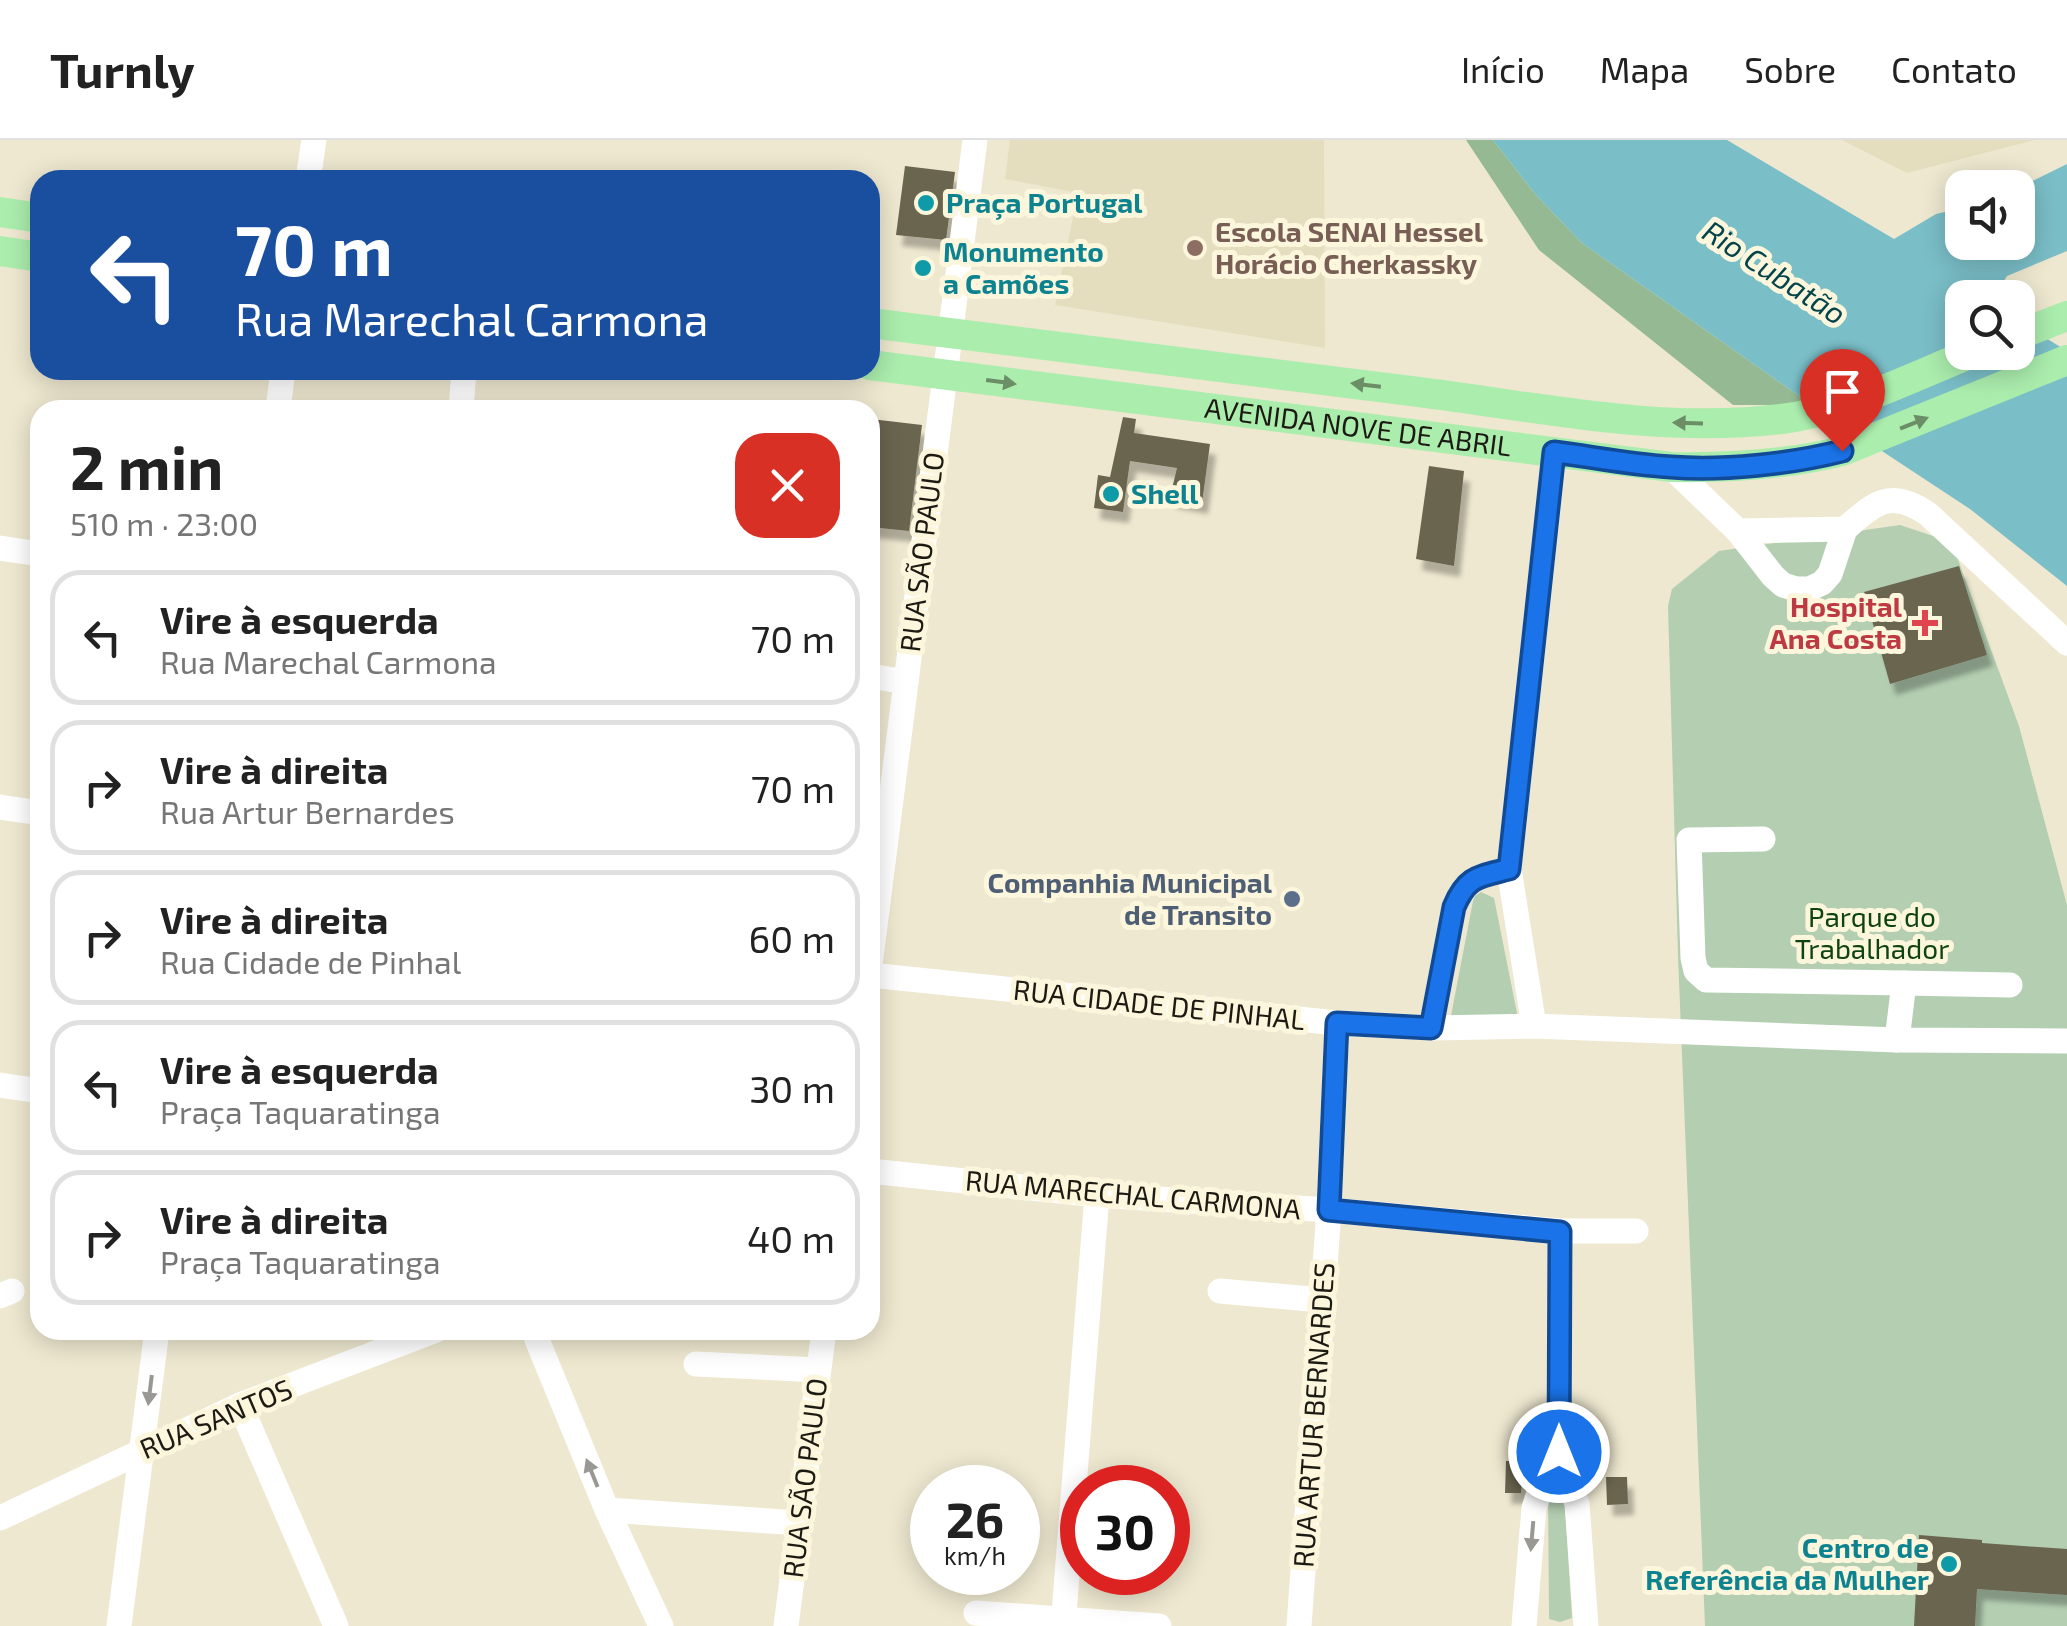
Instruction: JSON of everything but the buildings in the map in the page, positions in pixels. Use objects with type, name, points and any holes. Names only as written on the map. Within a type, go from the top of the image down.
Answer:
[{"type":"main road","points":[[0,212],[30,216]]},
{"type":"main road","points":[[0,252],[30,255]]},
{"type":"main road","points":[[2035,328],[2067,316]]},
{"type":"main road","name":"AVENIDA NOVE DE ABRIL","points":[[880,324],[1682,424],[1735,424],[1786,418],[1846,403],[1945,364]]},
{"type":"main road","name":"AVENIDA NOVE DE ABRIL","points":[[880,366],[1671,467],[1720,468],[1822,456],[1865,444],[2067,360]]},
{"type":"main road","points":[[1554,452],[1563,430],[1596,416]]},
{"type":"street","points":[[310,170],[314,140]]},
{"type":"street","name":"RUA SÃO PAULO","points":[[880,886],[974,140]]},
{"type":"street","points":[[1534,1026],[1509,869],[1554,452]]},
{"type":"street","points":[[1671,467],[1738,531],[1782,585],[1796,589],[1810,589],[1822,583],[1830,574],[1845,529],[1873,504],[1894,500],[1913,504],[2067,644]]},
{"type":"street","points":[[1718,513],[1720,468]]},
{"type":"street","points":[[1738,531],[1845,529]]},
{"type":"street","points":[[0,548],[30,552]]},
{"type":"street","points":[[880,678],[906,682]]},
{"type":"street","points":[[0,807],[30,811]]},
{"type":"street","points":[[1764,839],[1689,840],[1693,958],[1696,971],[1706,980],[2010,985]]},
{"type":"street","points":[[1431,1028],[1460,890],[1472,878],[1509,869]]},
{"type":"street","name":"RUA CIDADE DE PINHAL","points":[[880,976],[1337,1023],[2067,1042]]},
{"type":"street","points":[[1896,1040],[1904,983]]},
{"type":"street","name":"RUA ARTUR BERNARDES","points":[[1299,1626],[1329,1210],[1337,1023]]},
{"type":"street","points":[[0,1085],[30,1090]]},
{"type":"street","name":"RUA MARECHAL CARMONA","points":[[880,1172],[1097,1196],[1329,1210],[1560,1232],[1636,1231]]},
{"type":"street","points":[[1063,1623],[1097,1196]]},
{"type":"street","points":[[1560,1232],[1559,1452],[1577,1504],[1586,1626]]},
{"type":"street","points":[[1220,1291],[1322,1300]]},
{"type":"street","points":[[119,1626],[156,1340]]},
{"type":"street","name":"RUA SANTOS","points":[[0,1518],[240,1405],[410,1340]]},
{"type":"street","points":[[537,1340],[660,1626]]},
{"type":"street","name":"RUA SÃO PAULO","points":[[786,1626],[822,1340]]},
{"type":"street","points":[[696,1364],[818,1370]]},
{"type":"street","points":[[240,1405],[336,1626]]},
{"type":"street","points":[[1524,1626],[1534,1508],[1559,1452]]},
{"type":"street","points":[[607,1510],[799,1523]]},
{"type":"street","points":[[976,1613],[1063,1623],[1159,1626]]},
{"type":"shaded area","name":"Escola SENAI Hessel Horácio Cherkassky","points":[[1010,140],[1324,140],[1325,348],[1055,305],[1078,193],[1005,179]]},
{"type":"shaded area","points":[[1842,140],[2035,140],[1907,173]]},
{"type":"green space","points":[[1466,140],[1493,140],[1536,195],[1582,243],[1812,405],[1733,405],[1539,250]]},
{"type":"green space","name":"Parque do Trabalhador","points":[[1900,525],[1936,537],[1956,554],[2019,726],[2067,905],[2067,1626],[1705,1626],[1668,606],[1672,589],[1719,551]]},
{"type":"green space","points":[[1481,892],[1494,898],[1518,1018],[1450,1021],[1473,901]]},
{"type":"green space","points":[[1564,1488],[1572,1618],[1560,1622],[1549,1619],[1548,1489]]},
{"type":"water","name":"Rio Cubatão","points":[[1493,140],[1727,140],[1894,239],[1945,212],[1945,260],[2035,260],[2035,180],[2067,164],[2067,251],[2004,280],[1945,280],[1945,370],[2035,370],[2035,331],[2067,351],[2067,586],[1970,509],[1812,405],[1582,243],[1536,195]]},
{"type":"place","name":"Praça Portugal","points":[[926,203]]},
{"type":"place","name":"Escola SENAI Hessel Horácio Cherkassky","points":[[1195,248]]},
{"type":"place","name":"Monumento a Camões","points":[[923,268]]},
{"type":"place","name":"Shell","points":[[1111,494]]},
{"type":"place","name":"Hospital Ana Costa","points":[[1925,623]]},
{"type":"place","name":"Companhia Municipal de Transito","points":[[1292,899]]},
{"type":"place","name":"Centro de Referência da Mulher","points":[[1949,1564]]},
{"type":"route","points":[[1559,1452],[1560,1232],[1329,1210],[1337,1023],[1431,1028],[1460,890],[1472,878],[1509,869],[1554,452],[1671,467],[1720,468],[1842,451]]}]
